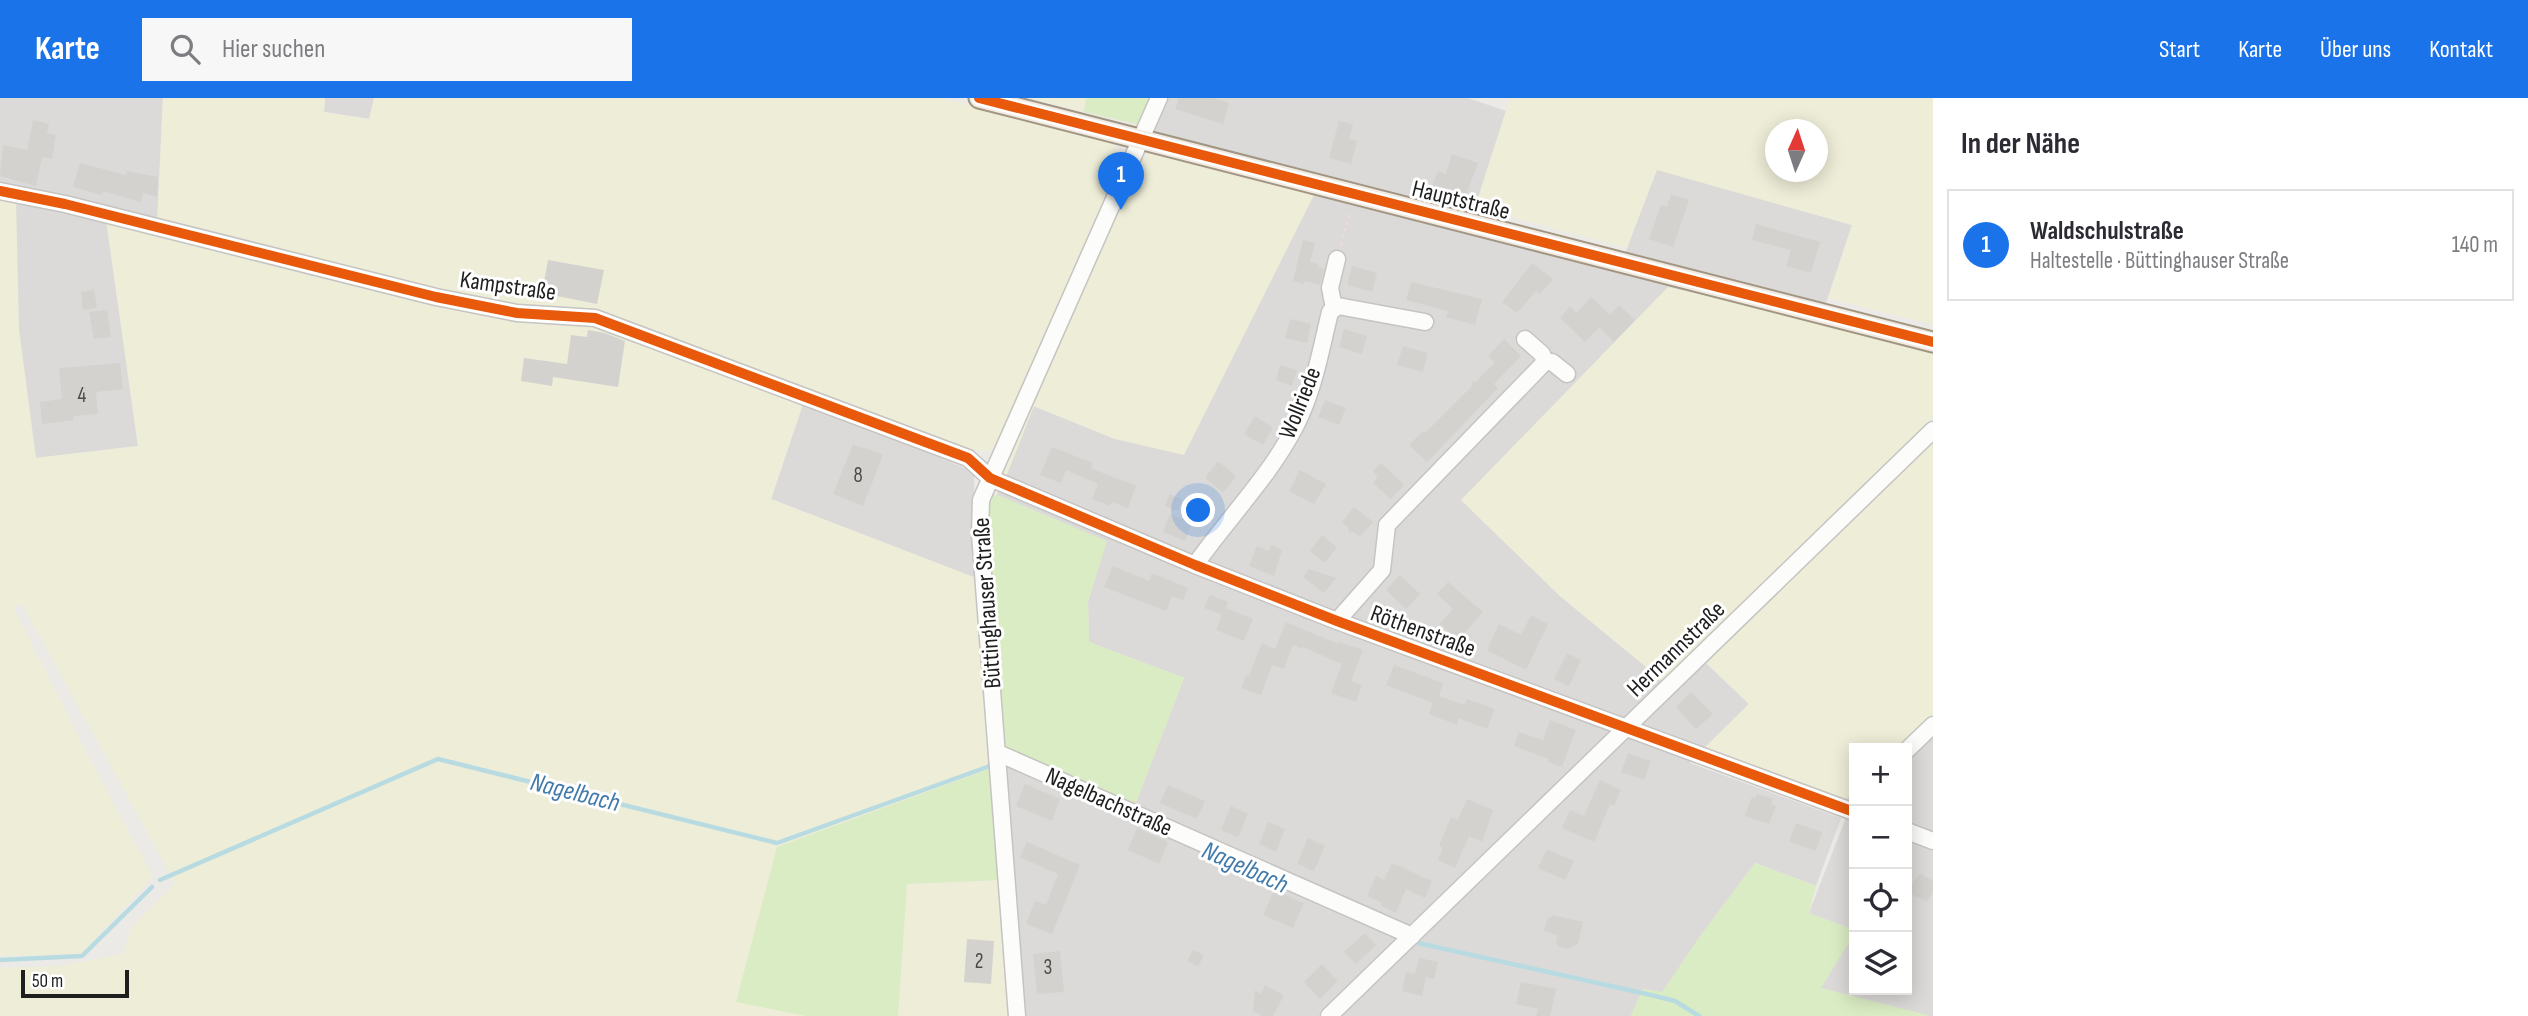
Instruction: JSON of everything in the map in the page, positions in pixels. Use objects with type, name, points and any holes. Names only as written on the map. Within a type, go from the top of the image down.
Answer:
[{"type":"main road","name":"Hauptstraße","points":[[979,98],[1933,342]]},
{"type":"street","name":"Büttinghauser Straße","points":[[1017,1016],[980,534],[981,500],[1159,98]]},
{"type":"street","name":"Kampstraße","points":[[0,191],[65,204],[436,297],[517,313],[595,318],[968,458],[990,478]]},
{"type":"street","name":"Wollriede","points":[[1195,565],[1280,452],[1297,423],[1312,385],[1330,312],[1334,308],[1330,288],[1337,259]]},
{"type":"street","points":[[1334,308],[1338,306],[1424,322]]},
{"type":"street","points":[[1525,339],[1542,354],[1545,362],[1552,362],[1567,374]]},
{"type":"street","name":"Röthenstraße","points":[[1337,621],[1382,570],[1387,525],[1545,362]]},
{"type":"street","name":"Hermannstraße","points":[[1329,1016],[1933,430]]},
{"type":"street","name":"Röthenstraße","points":[[990,478],[1195,565],[1337,621],[1624,728],[1849,806]]},
{"type":"street","points":[[1912,745],[1933,725]]},
{"type":"street","name":"Nagelbachstraße","points":[[998,753],[1412,936]]},
{"type":"street","points":[[1912,833],[1933,841]]},
{"type":"path","points":[[1337,259],[1354,194]]},
{"type":"shaded area","points":[[0,98],[163,98],[157,231],[106,220],[138,446],[35,458],[0,195]]},
{"type":"shaded area","points":[[325,98],[374,98],[370,119],[324,112]]},
{"type":"shaded area","points":[[1153,98],[1468,98],[1506,111],[1473,215],[1625,254],[1656,169],[1852,225],[1820,321],[1461,500],[1560,596],[1663,681],[1693,651],[1749,704],[1690,763],[1841,818],[1816,886],[1755,863],[1662,993],[1643,989],[1631,1016],[1011,1016],[990,743],[1136,802],[1184,678],[1089,642],[1088,602],[1106,541],[997,495],[1033,406],[1115,439],[1152,149],[1141,125]]},
{"type":"shaded area","points":[[804,401],[974,472],[976,578],[771,499]]},
{"type":"shaded area","points":[[1933,717],[1933,1016],[1820,988],[1849,942],[1849,995],[1912,995],[1912,743],[1905,743]]},
{"type":"shaded area","points":[[1849,796],[1849,928],[1809,913],[1845,820],[1845,800]]},
{"type":"green space","points":[[163,98],[325,98],[324,112],[369,119],[374,98],[940,98],[1113,141],[1122,159],[997,449],[980,452],[687,343],[681,356],[804,401],[771,499],[976,578],[992,768],[736,1001],[807,1016],[0,1016],[0,968],[58,966],[123,954],[131,928],[175,883],[22,604],[13,607],[153,877],[81,954],[0,956],[0,195],[16,198],[19,329],[36,458],[138,446],[106,219],[349,284],[511,319],[438,292],[157,222]]},
{"type":"green space","points":[[1031,98],[1086,98],[1084,112]]},
{"type":"green space","points":[[1086,98],[1153,98],[1141,125],[1084,112]]},
{"type":"green space","points":[[1510,98],[1933,98],[1933,325],[1828,298],[1852,225],[1657,170],[1627,248],[1475,207]]},
{"type":"green space","points":[[1152,149],[1316,191],[1184,455],[1115,439],[1034,406],[1006,477],[1000,467],[1144,158]]},
{"type":"green space","points":[[1668,287],[1933,350],[1933,417],[1663,681],[1560,596],[1461,500]]},
{"type":"green space","points":[[1933,441],[1933,717],[1905,743],[1849,743],[1849,796],[1845,800],[1705,747],[1749,704],[1705,661]]},
{"type":"green space","points":[[989,494],[1107,541],[1088,601],[1089,642],[1184,678],[1136,803],[1003,749],[984,514]]},
{"type":"green space","points":[[992,768],[1000,880],[907,884],[898,1016],[807,1016],[736,1002],[777,847]]},
{"type":"green space","points":[[1755,863],[1816,886],[1809,913],[1849,928],[1849,942],[1821,988],[1930,1016],[1631,1016],[1643,989],[1662,992]]},
{"type":"green space","points":[[1000,880],[1011,1016],[898,1016],[907,884]]},
{"type":"building","points":[[1179,98],[1213,98],[1229,103],[1223,124],[1175,109]]},
{"type":"building","points":[[33,120],[49,124],[47,133],[56,135],[52,159],[42,157],[36,186],[0,176],[3,145],[27,150]]},
{"type":"building","points":[[1339,121],[1353,124],[1349,139],[1357,141],[1351,164],[1329,158]]},
{"type":"building","points":[[1452,154],[1478,163],[1464,200],[1431,189],[1438,171],[1446,174]]},
{"type":"building","points":[[80,163],[126,175],[127,171],[158,177],[157,197],[143,193],[141,202],[103,191],[102,195],[73,187]]},
{"type":"building","points":[[1671,194],[1689,200],[1673,247],[1649,239],[1661,205],[1667,207]]},
{"type":"building","points":[[1756,224],[1820,242],[1811,273],[1786,266],[1791,250],[1752,240]]},
{"type":"building","points":[[1303,240],[1315,243],[1310,262],[1324,269],[1320,285],[1293,281]]},
{"type":"building","points":[[548,260],[604,270],[597,304],[542,293]]},
{"type":"building","points":[[1532,263],[1553,279],[1540,294],[1536,291],[1517,313],[1502,302]]},
{"type":"building","points":[[1352,266],[1377,273],[1372,292],[1347,285]]},
{"type":"building","points":[[1411,282],[1482,299],[1475,325],[1446,317],[1448,311],[1406,300]]},
{"type":"building","points":[[94,290],[97,308],[83,310],[81,292]]},
{"type":"building","points":[[1591,297],[1610,315],[1619,305],[1635,320],[1614,342],[1599,327],[1585,342],[1560,318],[1570,306],[1577,313]]},
{"type":"building","points":[[107,310],[111,337],[94,339],[89,312]]},
{"type":"building","points":[[1290,319],[1311,324],[1307,343],[1285,338]]},
{"type":"building","points":[[1344,329],[1367,336],[1362,354],[1339,347]]},
{"type":"building","points":[[588,330],[625,341],[618,387],[553,377],[552,386],[521,381],[524,358],[567,364],[571,335],[587,337]]},
{"type":"building","points":[[1504,339],[1521,356],[1494,384],[1498,388],[1427,462],[1409,445],[1423,431],[1425,433],[1472,386],[1471,382],[1477,381],[1495,362],[1488,356]]},
{"type":"building","points":[[1403,346],[1428,353],[1423,372],[1397,365]]},
{"type":"building","points":[[120,363],[123,389],[96,392],[98,414],[73,416],[74,420],[42,424],[40,402],[62,399],[59,368]]},
{"type":"building","points":[[1280,365],[1297,370],[1292,386],[1276,380]]},
{"type":"building","points":[[1325,400],[1346,408],[1339,425],[1318,417]]},
{"type":"building","points":[[1255,416],[1273,428],[1263,445],[1244,434]]},
{"type":"building","points":[[853,444],[883,455],[863,506],[833,494]]},
{"type":"building","points":[[1052,447],[1093,463],[1090,468],[1136,486],[1128,508],[1112,502],[1110,506],[1092,499],[1098,484],[1066,470],[1061,483],[1040,475]]},
{"type":"building","points":[[1218,461],[1236,476],[1223,493],[1205,478]]},
{"type":"building","points":[[1381,463],[1404,485],[1391,499],[1373,483],[1378,477],[1373,471]]},
{"type":"building","points":[[1300,470],[1326,484],[1314,504],[1289,491]]},
{"type":"building","points":[[1170,494],[1182,499],[1178,511],[1165,506]]},
{"type":"building","points":[[1354,507],[1373,522],[1360,537],[1354,532],[1349,533],[1348,527],[1342,522]]},
{"type":"building","points":[[1170,514],[1192,523],[1185,541],[1163,532]]},
{"type":"building","points":[[1322,535],[1337,547],[1325,563],[1310,551]]},
{"type":"building","points":[[1271,545],[1282,550],[1274,576],[1249,566],[1257,546],[1269,551]]},
{"type":"building","points":[[1113,566],[1149,581],[1152,573],[1188,588],[1183,600],[1172,596],[1166,611],[1104,587]]},
{"type":"building","points":[[1309,569],[1336,578],[1324,593],[1303,577]]},
{"type":"building","points":[[1400,575],[1420,594],[1406,609],[1386,590]]},
{"type":"building","points":[[1448,582],[1483,612],[1458,640],[1440,624],[1453,609],[1437,594]]},
{"type":"building","points":[[1210,595],[1228,602],[1226,608],[1253,619],[1244,641],[1216,630],[1222,615],[1204,608]]},
{"type":"building","points":[[1531,615],[1548,624],[1526,670],[1487,650],[1499,624],[1521,635]]},
{"type":"building","points":[[1286,622],[1338,644],[1339,642],[1363,650],[1351,681],[1362,685],[1356,702],[1331,693],[1342,664],[1293,645],[1284,669],[1272,665],[1261,695],[1241,688],[1246,675],[1249,676],[1262,643],[1275,649]]},
{"type":"building","points":[[1567,653],[1581,660],[1569,686],[1554,679]]},
{"type":"building","points":[[1394,665],[1443,683],[1439,696],[1464,705],[1467,699],[1495,709],[1487,729],[1459,718],[1457,725],[1429,714],[1433,703],[1386,685]]},
{"type":"building","points":[[1691,692],[1713,714],[1696,729],[1676,707]]},
{"type":"building","points":[[1550,720],[1576,730],[1562,767],[1548,762],[1549,759],[1514,746],[1519,732],[1543,740]]},
{"type":"building","points":[[1628,753],[1651,761],[1644,780],[1621,772]]},
{"type":"building","points":[[1600,780],[1621,790],[1614,806],[1610,804],[1594,842],[1562,828],[1570,810],[1584,816]]},
{"type":"building","points":[[1025,784],[1060,799],[1052,821],[1016,806]]},
{"type":"building","points":[[1168,785],[1205,801],[1197,819],[1160,803]]},
{"type":"building","points":[[1757,794],[1773,799],[1771,804],[1776,806],[1769,824],[1745,816],[1752,797],[1755,799]]},
{"type":"building","points":[[1467,799],[1493,810],[1482,842],[1469,836],[1455,868],[1438,860],[1443,848],[1439,846],[1451,817],[1458,820]]},
{"type":"building","points":[[1231,806],[1248,814],[1238,837],[1221,830]]},
{"type":"building","points":[[1268,822],[1285,829],[1276,852],[1259,844]]},
{"type":"building","points":[[1796,823],[1822,832],[1816,851],[1789,841]]},
{"type":"building","points":[[1137,828],[1168,842],[1159,864],[1128,850]]},
{"type":"building","points":[[1308,838],[1325,846],[1314,871],[1297,864]]},
{"type":"building","points":[[1027,842],[1080,865],[1052,934],[1026,924],[1035,901],[1046,905],[1058,874],[1020,857]]},
{"type":"building","points":[[1547,849],[1574,861],[1565,880],[1538,868]]},
{"type":"building","points":[[1392,863],[1432,881],[1425,898],[1406,889],[1396,913],[1367,896],[1376,876],[1384,880]]},
{"type":"building","points":[[1920,873],[1933,881],[1933,892],[1927,902],[1912,894],[1912,885]]},
{"type":"building","points":[[1274,890],[1304,903],[1293,928],[1263,915]]},
{"type":"building","points":[[1552,915],[1583,922],[1578,944],[1569,949],[1559,947],[1556,942],[1558,935],[1544,931],[1548,917],[1551,918]]},
{"type":"building","points":[[1365,933],[1376,945],[1356,964],[1344,952]]},
{"type":"building","points":[[967,939],[994,941],[991,984],[964,982]]},
{"type":"building","points":[[1193,950],[1204,955],[1198,967],[1187,961]]},
{"type":"building","points":[[1060,951],[1064,992],[1037,994],[1033,954]]},
{"type":"building","points":[[1419,958],[1438,962],[1434,979],[1415,974]]},
{"type":"building","points":[[1322,964],[1338,981],[1320,999],[1304,982]]},
{"type":"building","points":[[1406,972],[1426,977],[1422,996],[1402,991]]},
{"type":"building","points":[[1521,982],[1556,989],[1550,1016],[1536,1016],[1538,1009],[1516,1004]]},
{"type":"building","points":[[1265,985],[1284,995],[1273,1016],[1263,1016],[1253,1011],[1255,990],[1261,994]]},
{"type":"waterway","name":"Nagelbach","points":[[160,880],[438,759],[777,843],[990,764]]},
{"type":"waterway","name":"Nagelbach","points":[[0,960],[82,956],[152,887]]},
{"type":"waterway","name":"Nagelbach","points":[[1418,943],[1675,1001],[1699,1016]]},
{"type":"cycle path","points":[[979,98],[1933,342]]},
{"type":"cycle path","points":[[0,191],[65,204],[436,297],[517,313],[595,318],[968,458],[990,478],[1195,565],[1337,621],[1849,810]]},
{"type":"place","name":"Waldschulstraße","points":[[1121,210]]}]
